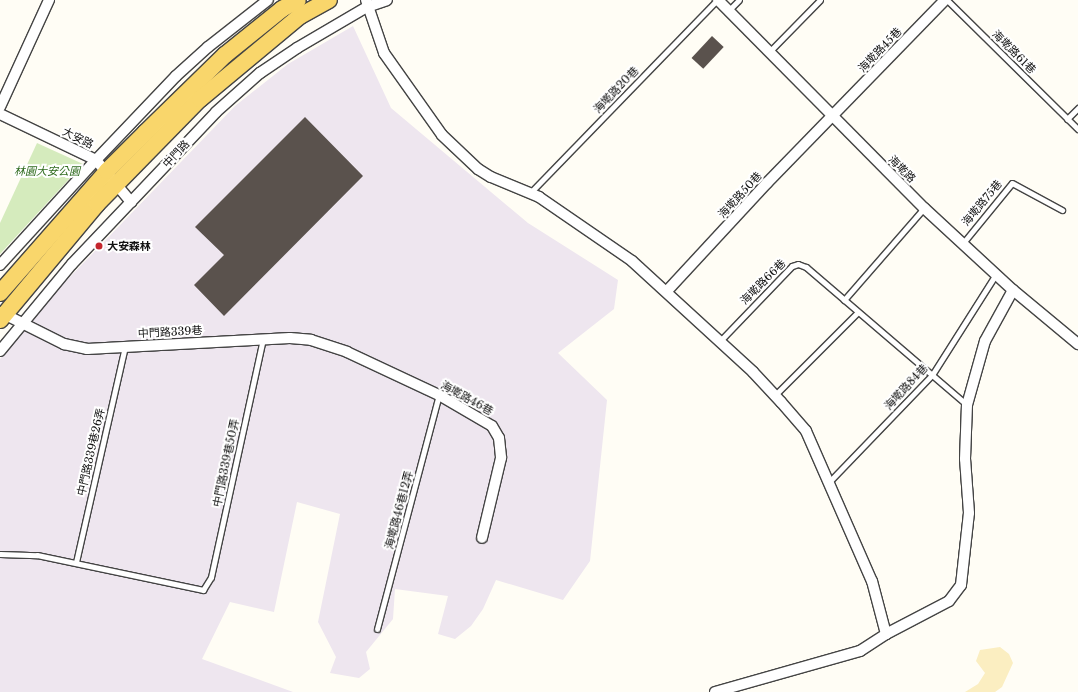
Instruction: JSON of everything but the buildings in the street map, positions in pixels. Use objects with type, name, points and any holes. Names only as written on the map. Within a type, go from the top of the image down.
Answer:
[{"type":"main road","points":[[0,293],[107,171],[225,55],[280,4],[298,0]]},
{"type":"main road","name":"中門路","points":[[2,315],[117,184],[200,99],[300,16],[329,0]]},
{"type":"street","points":[[0,107],[49,0]]},
{"type":"street","points":[[0,265],[96,160],[208,47],[268,0]]},
{"type":"street","name":"中門路","points":[[0,351],[72,264],[216,112],[260,73],[313,38],[367,3],[387,0]]},
{"type":"street","name":"海墘路","points":[[718,0],[771,50],[832,116],[924,208],[1013,290],[1078,344]]},
{"type":"street","name":"海墘路45巷","points":[[832,116],[946,0]]},
{"type":"street","points":[[367,3],[384,53],[442,135],[478,169],[491,177],[530,193],[596,235],[632,261],[667,291],[719,342],[754,372],[806,431],[872,581],[886,634]]},
{"type":"street","name":"大安路","points":[[0,114],[96,160],[107,171],[131,202]]},
{"type":"street","name":"海墘路50巷","points":[[667,291],[832,116]]},
{"type":"street","points":[[715,692],[860,651],[886,634],[949,601],[961,585],[969,513],[965,459],[967,405],[985,341],[1013,290]]},
{"type":"street","name":"中門路339巷","points":[[2,315],[64,344],[87,349],[263,339],[311,340],[346,352]]},
{"type":"street","name":"海墘路46巷","points":[[346,352],[439,395],[492,426],[499,438],[501,458],[482,538]]},
{"type":"lane","name":"海墘路20巷","points":[[530,193],[718,0]]},
{"type":"lane","points":[[729,10],[739,0]]},
{"type":"lane","points":[[771,50],[820,0]]},
{"type":"lane","name":"海墘路61巷","points":[[946,0],[1078,129]]},
{"type":"lane","points":[[1067,119],[1078,108]]},
{"type":"lane","name":"海墘路75巷","points":[[962,243],[1012,183],[1062,210]]},
{"type":"lane","points":[[844,300],[924,208]]},
{"type":"lane","name":"海墘路66巷","points":[[719,342],[792,266],[806,267],[967,405]]},
{"type":"lane","name":"海墘路84巷","points":[[828,483],[932,375],[996,274]]},
{"type":"lane","points":[[775,395],[858,312]]},
{"type":"lane","name":"中門路339巷50弄","points":[[76,562],[203,590],[211,577],[263,339]]},
{"type":"lane","name":"中門路339巷26弄","points":[[76,562],[125,346]]},
{"type":"lane","name":"海墘路46巷12弄","points":[[378,629],[439,395]]},
{"type":"lane","points":[[0,554],[37,555],[76,562]]},
{"type":"shaded area","points":[[353,26],[391,108],[528,223],[618,280],[614,309],[558,353],[607,400],[590,561],[563,600],[496,580],[483,609],[471,626],[455,639],[438,634],[448,596],[395,589],[393,619],[366,652],[370,669],[359,678],[330,673],[336,657],[318,622],[340,514],[297,502],[274,612],[230,602],[202,659],[293,692],[0,692],[0,359],[38,310],[235,106],[288,64]]},
{"type":"green space","name":"林園大安公園","points":[[37,143],[83,164],[0,254],[0,223]]},
{"type":"sand","points":[[1000,647],[1009,654],[1013,663],[1002,687],[995,692],[965,692],[978,684],[985,673],[976,661],[980,650]]},
{"type":"place","name":"大安森林","points":[[99,246]]}]
